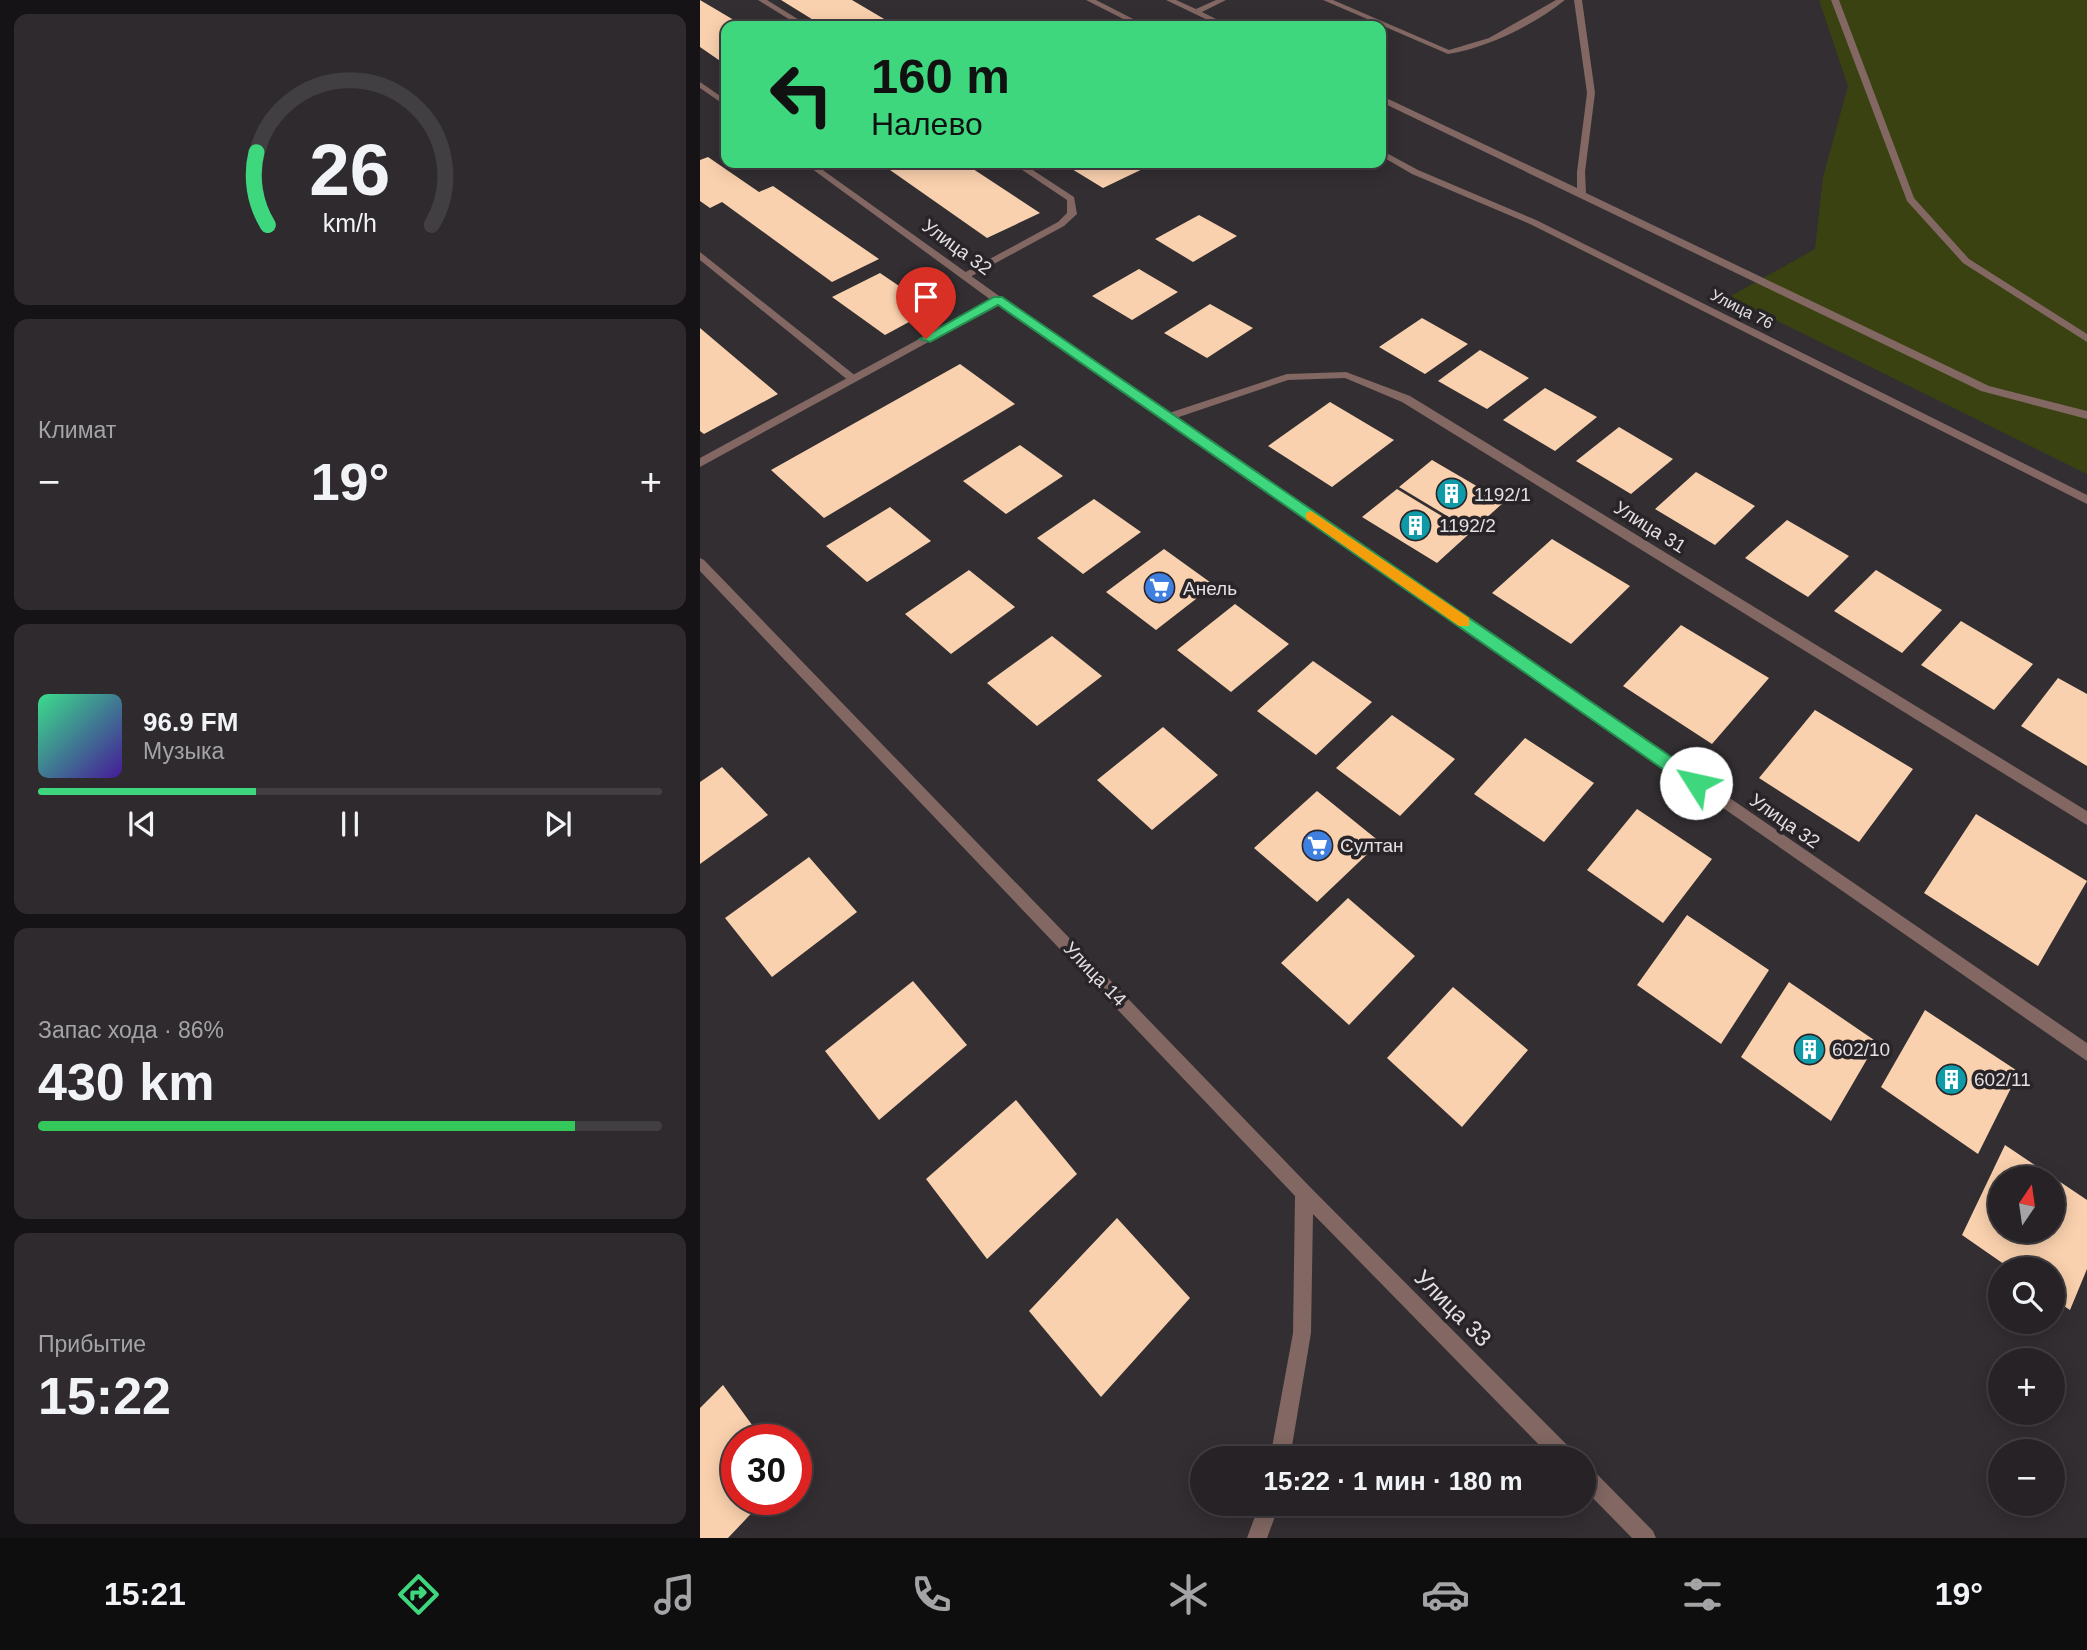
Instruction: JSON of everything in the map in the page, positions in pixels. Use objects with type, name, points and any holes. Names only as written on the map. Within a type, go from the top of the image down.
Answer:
[{"type":"street","points":[[762,0],[797,21]]},
{"type":"street","points":[[1090,0],[1133,21]]},
{"type":"street","points":[[1170,0],[1215,21]]},
{"type":"street","points":[[1196,12],[1222,0]]},
{"type":"street","points":[[1327,0],[1376,21]]},
{"type":"street","points":[[1386,25],[1448,52],[1464,51],[1561,0]]},
{"type":"street","points":[[1578,0],[1591,93],[1581,172],[1582,194]]},
{"type":"street","points":[[1835,0],[1910,199],[1966,261],[2087,340]]},
{"type":"street","points":[[700,85],[721,100]]},
{"type":"street","points":[[1386,101],[1985,389],[2087,415]]},
{"type":"street","name":"Улица 76","points":[[1386,156],[1415,172],[1533,222],[2087,500]]},
{"type":"street","name":"Улица 32","points":[[815,168],[998,300],[2087,1054]]},
{"type":"street","points":[[965,276],[1061,224],[1072,214],[1071,200],[1023,168]]},
{"type":"street","points":[[700,255],[853,379]]},
{"type":"street","points":[[700,463],[998,300]]},
{"type":"street","name":"Улица 31","points":[[1167,417],[1287,377],[1346,375],[1406,399],[2087,819]]},
{"type":"street","name":"Улица 14","points":[[700,563],[1304,1192]]},
{"type":"street","points":[[1282,1446],[1302,1333],[1304,1192]]},
{"type":"street","name":"Улица 33","points":[[1304,1192],[1554,1446]]},
{"type":"street","points":[[1596,1487],[1646,1538]]},
{"type":"street","points":[[1257,1538],[1265,1516]]},
{"type":"green space","points":[[1819,0],[2087,0],[2087,474],[1729,297],[1815,249],[1823,177],[1848,86]]},
{"type":"building","points":[[700,0],[736,21],[721,21],[721,62],[700,47]]},
{"type":"building","points":[[781,0],[852,0],[888,21],[815,21]]},
{"type":"building","points":[[708,157],[759,192],[773,186],[879,259],[832,282],[722,202],[710,208],[700,201],[700,160]]},
{"type":"building","points":[[887,168],[972,168],[1040,213],[987,238]]},
{"type":"building","points":[[1070,168],[1145,168],[1103,188]]},
{"type":"building","points":[[1199,215],[1237,236],[1193,262],[1155,239]]},
{"type":"building","points":[[1139,269],[1178,292],[1132,320],[1092,296]]},
{"type":"building","points":[[880,273],[933,309],[885,335],[832,297]]},
{"type":"building","points":[[1210,304],[1253,328],[1207,358],[1164,333]]},
{"type":"building","points":[[1422,318],[1468,344],[1425,374],[1379,347]]},
{"type":"building","points":[[700,328],[778,394],[704,434],[700,431]]},
{"type":"building","points":[[1480,350],[1529,378],[1487,409],[1438,381]]},
{"type":"building","points":[[960,364],[1015,404],[824,518],[771,470]]},
{"type":"building","points":[[1545,388],[1597,417],[1555,451],[1503,420]]},
{"type":"building","points":[[1330,402],[1394,440],[1332,487],[1268,446]]},
{"type":"building","points":[[1619,427],[1673,459],[1631,494],[1576,461]]},
{"type":"building","points":[[1020,445],[1063,476],[1006,514],[963,481]]},
{"type":"building","name":"1192/1","points":[[1432,460],[1504,502],[1472,531],[1399,487]]},
{"type":"building","points":[[1696,472],[1755,506],[1715,545],[1655,509]]},
{"type":"building","name":"1192/2","points":[[1397,489],[1470,533],[1437,563],[1362,517]]},
{"type":"building","points":[[1094,499],[1141,532],[1083,574],[1037,538]]},
{"type":"building","points":[[890,507],[931,541],[867,582],[826,546]]},
{"type":"building","points":[[1787,520],[1849,556],[1808,597],[1745,558]]},
{"type":"building","points":[[1552,539],[1630,586],[1571,644],[1492,593]]},
{"type":"building","name":"Анель","points":[[1164,549],[1214,585],[1156,630],[1106,592]]},
{"type":"building","points":[[969,570],[1015,607],[951,654],[905,614]]},
{"type":"building","points":[[1876,570],[1942,610],[1902,653],[1834,611]]},
{"type":"building","points":[[1235,604],[1289,644],[1231,692],[1177,650]]},
{"type":"building","points":[[1961,621],[2033,664],[1994,710],[1921,665]]},
{"type":"building","points":[[1681,625],[1769,678],[1712,744],[1623,686]]},
{"type":"building","points":[[1052,636],[1102,676],[1037,726],[987,683]]},
{"type":"building","points":[[1313,661],[1372,702],[1316,755],[1257,711]]},
{"type":"building","points":[[2058,678],[2087,694],[2087,766],[2021,726]]},
{"type":"building","points":[[1815,710],[1913,769],[1859,842],[1759,778]]},
{"type":"building","points":[[1392,715],[1455,759],[1400,816],[1336,768]]},
{"type":"building","points":[[1163,727],[1218,775],[1152,830],[1097,780]]},
{"type":"building","points":[[1525,738],[1594,783],[1544,842],[1474,794]]},
{"type":"building","points":[[722,767],[768,815],[700,864],[700,782]]},
{"type":"building","name":"Султан","points":[[1317,791],[1380,842],[1317,902],[1254,848]]},
{"type":"building","points":[[1637,809],[1712,859],[1663,923],[1587,870]]},
{"type":"building","points":[[1976,814],[2087,881],[2038,966],[1924,893]]},
{"type":"building","points":[[809,857],[857,912],[772,977],[725,918]]},
{"type":"building","points":[[1348,898],[1415,956],[1349,1025],[1281,963]]},
{"type":"building","points":[[1687,915],[1769,970],[1721,1044],[1637,985]]},
{"type":"building","points":[[913,981],[967,1045],[879,1120],[825,1051]]},
{"type":"building","name":"602/10","points":[[1789,982],[1877,1042],[1831,1121],[1741,1057]]},
{"type":"building","points":[[1453,987],[1528,1050],[1462,1127],[1387,1058]]},
{"type":"building","name":"602/11","points":[[1925,1010],[2019,1072],[1978,1154],[1881,1087]]},
{"type":"building","points":[[1016,1100],[1077,1174],[987,1259],[926,1179]]},
{"type":"building","points":[[2005,1145],[2036,1166],[1995,1166]]},
{"type":"building","points":[[1988,1181],[1988,1243],[2065,1243],[2065,1185],[2087,1200],[2087,1269],[2070,1310],[2065,1307],[2065,1257],[1994,1257],[1962,1235]]},
{"type":"building","points":[[1117,1218],[1190,1298],[1101,1397],[1029,1311]]},
{"type":"building","points":[[723,1385],[751,1424],[721,1424],[721,1515],[750,1515],[728,1538],[700,1538],[700,1408]]},
{"type":"slow traffic","points":[[1311,516],[1464,622]]},
{"type":"place","name":"1192/1","points":[[1451,494]]},
{"type":"place","name":"1192/2","points":[[1416,525]]},
{"type":"place","name":"Анель","points":[[1160,588]]},
{"type":"place","name":"Султан","points":[[1317,845]]},
{"type":"place","name":"602/10","points":[[1809,1049]]},
{"type":"place","name":"602/11","points":[[1951,1079]]},
{"type":"route","points":[[926,339],[998,300],[1696,783]]}]
